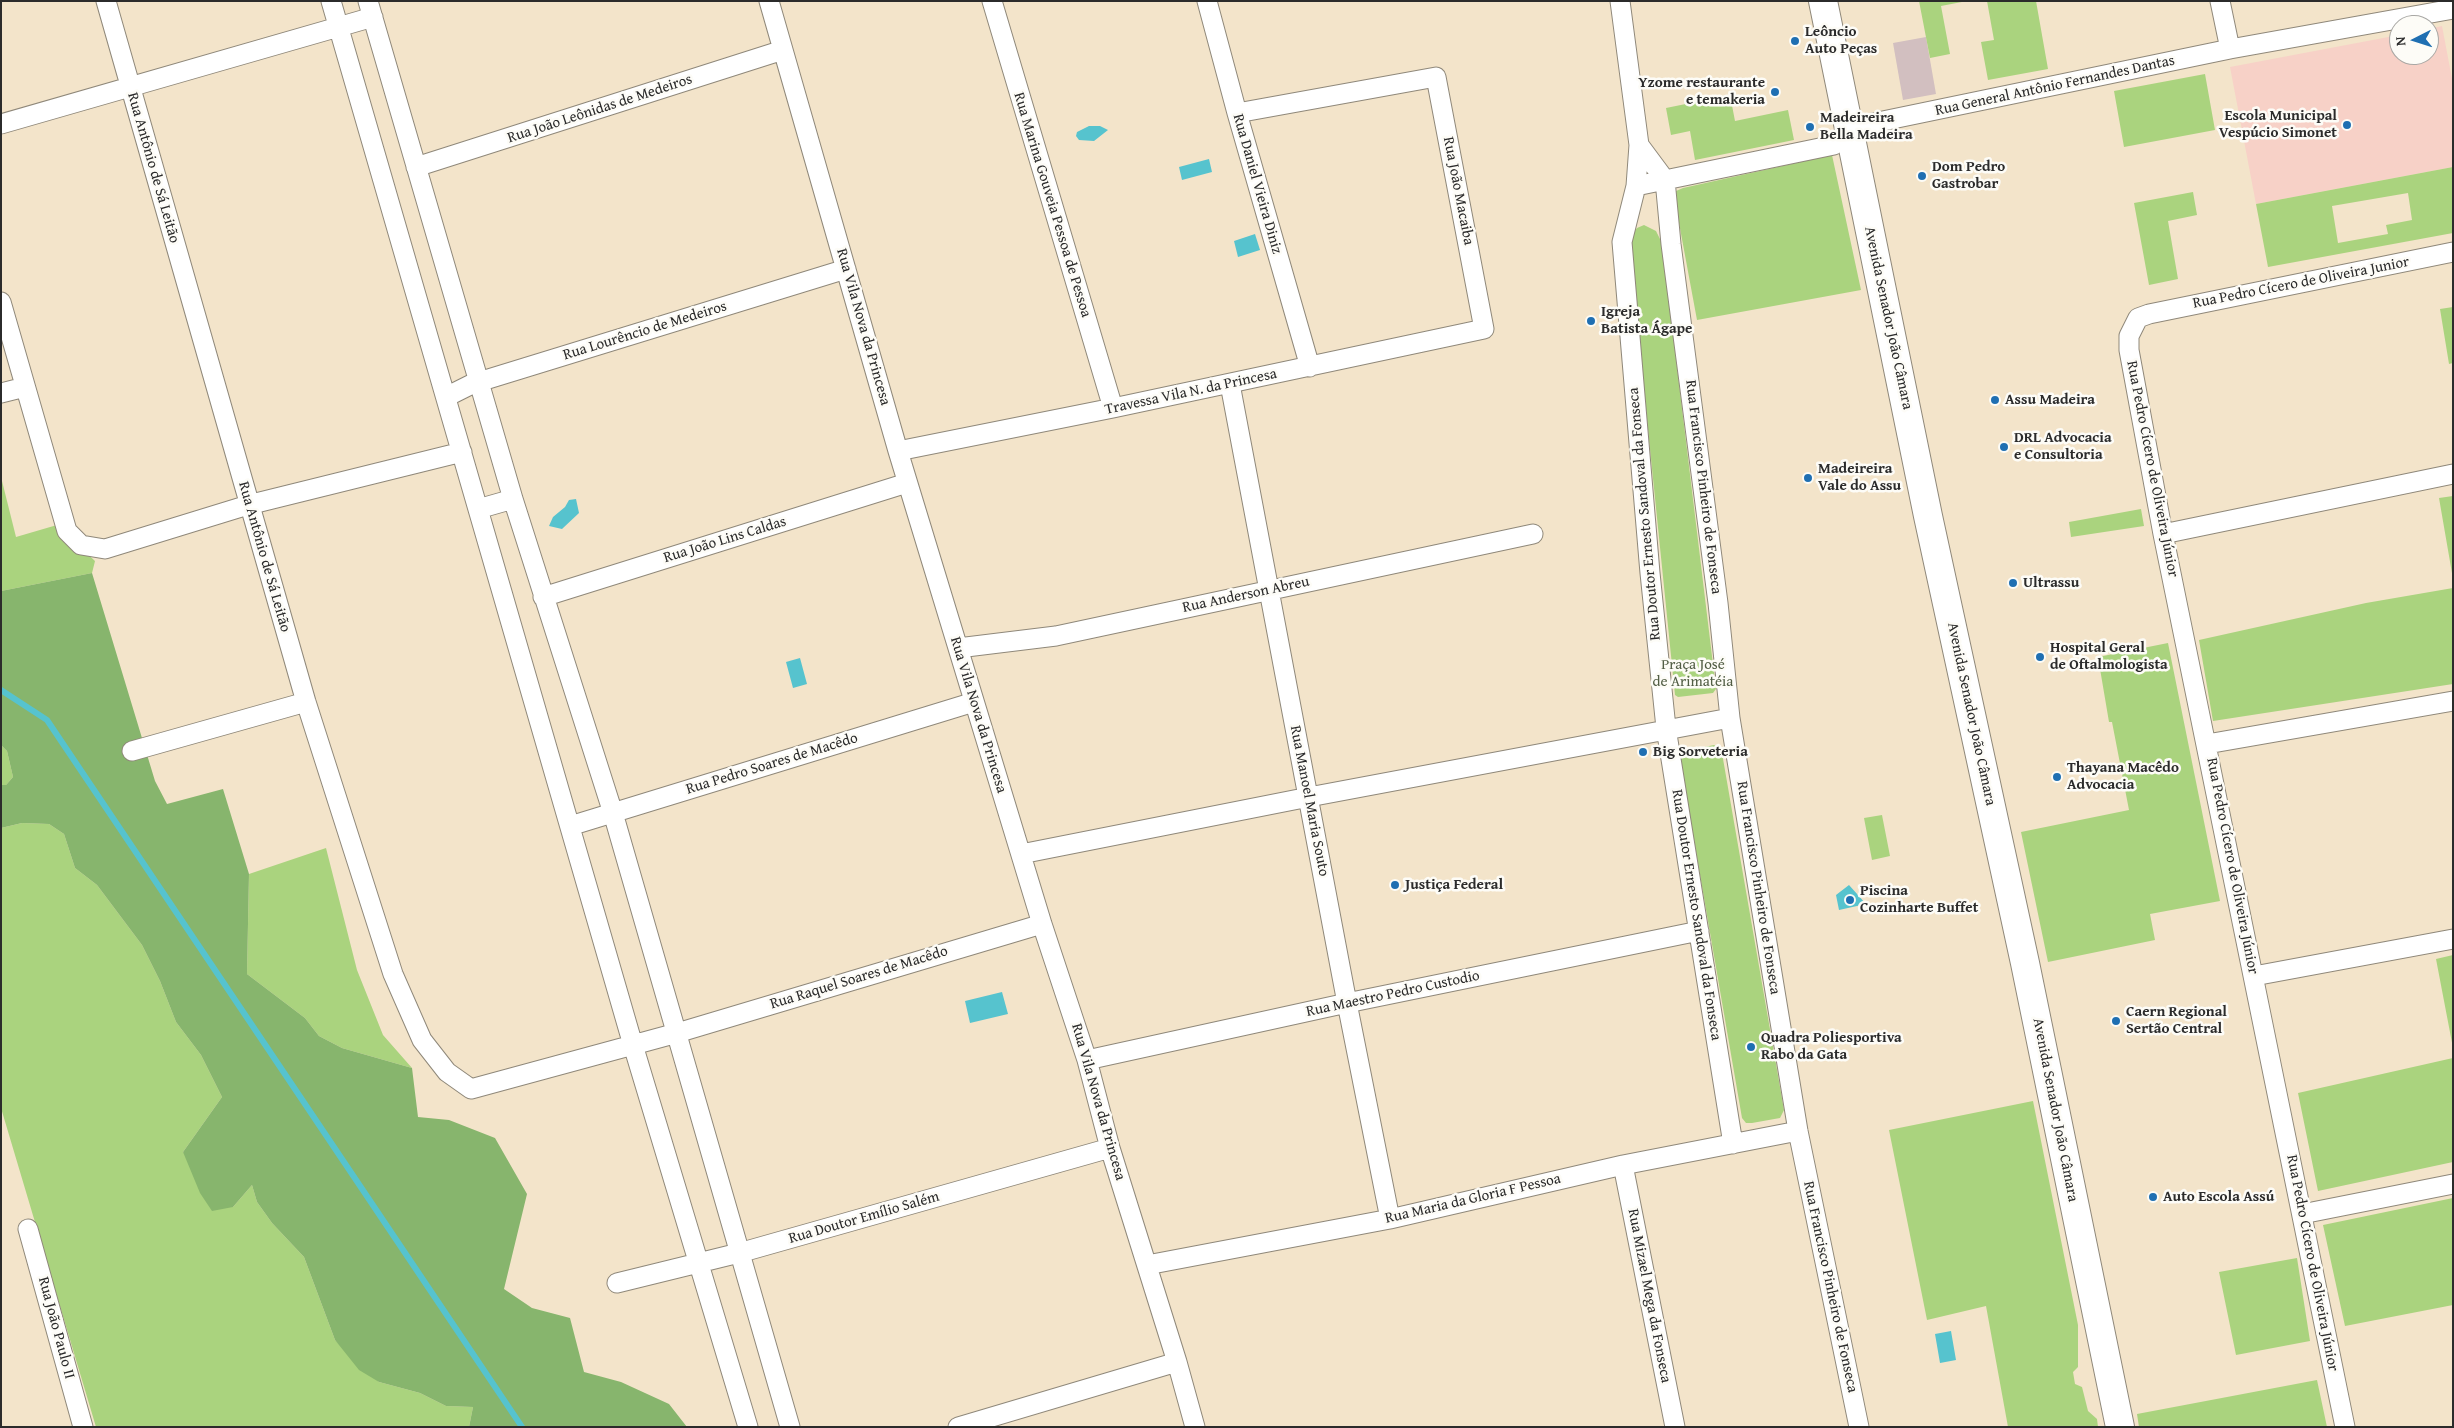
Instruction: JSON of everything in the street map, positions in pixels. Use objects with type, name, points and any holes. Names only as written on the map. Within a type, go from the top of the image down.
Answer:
[{"type":"main road","name":"Avenida Senador João Câmara","points":[[1823,1],[1930,526],[2025,963],[2120,1427]]},
{"type":"street","name":"Rua Antônio de Sá Leitão","points":[[106,1],[248,505],[306,702],[393,974],[422,1040],[447,1072],[471,1089]]},
{"type":"street","points":[[331,1],[633,1045],[700,1262],[748,1427]]},
{"type":"street","name":"Rua Vila Nova da Princesa","points":[[769,1],[907,483],[1042,924],[1087,1060],[1110,1148],[1178,1362],[1196,1427]]},
{"type":"street","name":"Rua Marina Gouveia Pessoa de Pessoa","points":[[992,1],[1113,408]]},
{"type":"street","name":"Rua Daniel Vieira Diniz","points":[[1207,1],[1310,367]]},
{"type":"street","name":"Rua Doutor Ernesto Sandoval da Fonseca","points":[[1620,1],[1639,145],[1636,186],[1622,242],[1650,573],[1666,728],[1733,1144]]},
{"type":"street","points":[[2220,1],[2230,49]]},
{"type":"street","points":[[2451,1],[2453,10]]},
{"type":"street","points":[[1,124],[338,27],[371,9],[513,499],[612,813],[790,1427]]},
{"type":"street","name":"Rua General Antônio Fernandes Dantas","points":[[1849,128],[2230,49],[2453,10]]},
{"type":"street","name":"Rua João Leônidas de Medeiros","points":[[416,167],[783,50]]},
{"type":"street","name":"Rua João Macaiba","points":[[1237,113],[1436,77],[1484,330]]},
{"type":"street","points":[[1636,186],[1834,145],[1849,128]]},
{"type":"street","points":[[1639,145],[1665,180]]},
{"type":"street","name":"Rua Francisco Pinheiro de Fonseca","points":[[1665,180],[1671,244],[1718,603],[1730,718],[1798,1131],[1858,1427]]},
{"type":"street","name":"Rua Pedro Cícero de Oliveira Junior","points":[[2149,314],[2453,252]]},
{"type":"street","name":"Rua Lourêncio de Medeiros","points":[[446,397],[478,382],[846,269]]},
{"type":"street","points":[[1,302],[67,531],[81,545],[105,550],[248,505],[462,452]]},
{"type":"street","name":"Rua Pedro Cícero de Oliveira Júnior","points":[[2149,314],[2138,318],[2133,326],[2129,336],[2129,350],[2163,534],[2345,1427]]},
{"type":"street","name":"Travessa Vila N. da Princesa","points":[[898,451],[1230,384],[1484,330]]},
{"type":"street","name":"Rua Manoel Maria Souto","points":[[1230,384],[1347,1003],[1390,1219]]},
{"type":"street","points":[[1,393],[25,387]]},
{"type":"street","points":[[2163,534],[2453,474]]},
{"type":"street","name":"Rua João Lins Caldas","points":[[543,597],[907,483]]},
{"type":"street","points":[[478,510],[513,499]]},
{"type":"street","name":"Rua Anderson Abreu","points":[[958,648],[1056,636],[1533,534]]},
{"type":"street","points":[[2207,744],[2453,701]]},
{"type":"street","points":[[132,751],[306,702]]},
{"type":"street","name":"Rua Pedro Soares de Macêdo","points":[[570,826],[974,702]]},
{"type":"street","points":[[1021,854],[1309,796],[1666,728],[1730,718]]},
{"type":"street","name":"Rua Raquel Soares de Macêdo","points":[[471,1089],[676,1033],[1042,924]]},
{"type":"street","name":"Rua Maestro Pedro Custodio","points":[[1087,1060],[1347,1003],[1698,931]]},
{"type":"street","points":[[2254,976],[2453,939]]},
{"type":"street","name":"Rua Maria da Gloria F Pessoa","points":[[1147,1265],[1390,1219],[1623,1165],[1798,1131]]},
{"type":"street","name":"Rua Doutor Emílio Salém","points":[[617,1283],[739,1253],[1110,1148]]},
{"type":"street","name":"Rua Mizael Mega da Fonseca","points":[[1623,1165],[1675,1427]]},
{"type":"street","points":[[2302,1214],[2453,1184]]},
{"type":"street","name":"Rua João Paulo II","points":[[28,1229],[83,1427]]},
{"type":"street","points":[[958,1427],[1178,1362]]},
{"type":"shaded area","name":"Escola Municipal Vespúcio Simonet","points":[[2442,26],[2453,84],[2453,167],[2256,204],[2230,67],[2389,37],[2389,65],[2439,65],[2439,27]]},
{"type":"shaded area","points":[[1926,37],[1936,94],[1903,100],[1893,43]]},
{"type":"green space","points":[[1919,1],[1967,1],[1941,6],[1950,54],[1930,58]]},
{"type":"green space","points":[[1987,1],[2036,1],[2048,69],[1988,80],[1981,42],[1994,40]]},
{"type":"green space","points":[[2205,74],[2215,130],[2124,147],[2114,91]]},
{"type":"green space","points":[[1730,95],[1735,121],[1788,110],[1794,140],[1695,160],[1690,131],[1671,135],[1666,108]]},
{"type":"green space","points":[[1832,155],[1861,290],[1697,320],[1674,196],[1676,191]]},
{"type":"green space","points":[[2453,167],[2453,233],[2268,267],[2256,204]],"holes":[[[2408,193],[2412,220],[2386,225],[2388,234],[2338,243],[2332,206]]]},
{"type":"green space","points":[[2193,192],[2197,215],[2168,221],[2178,279],[2149,285],[2134,203]]},
{"type":"green space","name":"Praça José de Arimatéia","points":[[1644,225],[1656,231],[1662,243],[1716,689],[1713,693],[1678,697],[1675,695],[1630,252],[1630,237],[1637,228]]},
{"type":"green space","points":[[2453,307],[2453,363],[2449,364],[2440,309]]},
{"type":"green space","points":[[1,477],[16,537],[57,525],[95,561],[92,573],[1,591]]},
{"type":"green space","points":[[2453,496],[2453,579],[2439,498]]},
{"type":"green space","points":[[2141,509],[2144,526],[2071,537],[2069,522]]},
{"type":"green space","points":[[92,573],[155,781],[167,804],[223,789],[249,874],[247,974],[305,1018],[319,1036],[342,1048],[412,1068],[418,1117],[449,1120],[495,1138],[527,1194],[504,1289],[532,1308],[570,1318],[584,1372],[621,1382],[669,1404],[687,1427],[469,1427],[473,1407],[446,1406],[420,1393],[379,1382],[359,1370],[335,1340],[304,1257],[272,1223],[257,1202],[252,1185],[233,1207],[212,1211],[200,1193],[183,1152],[222,1097],[201,1055],[176,1022],[160,981],[142,945],[97,885],[75,868],[64,834],[49,824],[22,823],[1,828],[1,785],[6,785],[13,777],[7,751],[1,745],[1,591]]},
{"type":"green space","points":[[2453,588],[2453,684],[2213,721],[2199,640],[2366,603]]},
{"type":"green space","points":[[2168,643],[2220,901],[2150,914],[2155,940],[2048,962],[2021,832],[2129,810],[2112,722],[2109,722],[2098,657]]},
{"type":"green space","points":[[1,745],[7,751],[13,777],[6,785],[1,785]]},
{"type":"green space","points":[[1714,745],[1720,748],[1722,753],[1784,1110],[1780,1118],[1752,1123],[1746,1123],[1742,1118],[1680,759],[1681,753],[1685,751]]},
{"type":"green space","points":[[1882,815],[1890,856],[1872,860],[1864,818]]},
{"type":"green space","points":[[22,823],[49,824],[64,834],[75,868],[97,885],[142,945],[160,981],[176,1022],[201,1055],[222,1097],[183,1152],[233,1207],[252,1185],[257,1202],[272,1223],[304,1257],[335,1340],[379,1382],[420,1393],[446,1406],[473,1407],[469,1427],[96,1427],[1,1108],[1,828]]},
{"type":"green space","points":[[326,848],[357,970],[383,1035],[412,1068],[342,1048],[319,1036],[305,1018],[247,974],[249,874]]},
{"type":"green space","points":[[2453,955],[2453,1048],[2436,959]]},
{"type":"green space","points":[[2453,1058],[2453,1162],[2318,1191],[2298,1093]]},
{"type":"green space","points":[[2033,1101],[2078,1325],[2078,1367],[2073,1372],[2075,1384],[2082,1387],[2088,1411],[2097,1419],[2098,1427],[2008,1427],[1986,1306],[1927,1320],[1889,1130]]},
{"type":"green space","points":[[2453,1198],[2453,1305],[2345,1326],[2323,1225]]},
{"type":"green space","points":[[2297,1258],[2310,1341],[2236,1355],[2219,1272]]},
{"type":"green space","points":[[2317,1380],[2327,1427],[2139,1427],[2137,1414]]},
{"type":"water","points":[[1089,126],[1100,126],[1108,130],[1094,141],[1079,140],[1076,136],[1077,132]]},
{"type":"water","points":[[1209,159],[1212,172],[1182,180],[1179,167]]},
{"type":"water","points":[[1255,234],[1260,250],[1238,257],[1234,241]]},
{"type":"water","points":[[576,499],[579,513],[562,529],[549,526],[553,517],[565,507],[569,500]]},
{"type":"water","points":[[800,658],[807,684],[793,688],[786,662]]},
{"type":"water","name":"Piscina Cozinharte Buffet","points":[[1849,885],[1866,904],[1839,910],[1836,895]]},
{"type":"water","points":[[1002,992],[1008,1014],[970,1023],[965,1001]]},
{"type":"water","points":[[1951,1331],[1956,1360],[1940,1363],[1935,1334]]},
{"type":"waterway","points":[[1,690],[47,720],[522,1427]]},
{"type":"place","name":"Leôncio Auto Peças","points":[[1795,41]]},
{"type":"place","name":"Yzome restaurante e temakeria","points":[[1775,92]]},
{"type":"place","name":"Escola Municipal Vespúcio Simonet","points":[[2347,125]]},
{"type":"place","name":"Madeireira Bella Madeira","points":[[1810,127]]},
{"type":"place","name":"Dom Pedro Gastrobar","points":[[1922,176]]},
{"type":"place","name":"Igreja Batista Ágape","points":[[1591,321]]},
{"type":"place","name":"Assu Madeira","points":[[1995,400]]},
{"type":"place","name":"DRL Advocacia e Consultoria","points":[[2004,447]]},
{"type":"place","name":"Madeireira Vale do Assu","points":[[1808,478]]},
{"type":"place","name":"Ultrassu","points":[[2013,583]]},
{"type":"place","name":"Hospital Geral de Oftalmologista","points":[[2040,657]]},
{"type":"place","name":"Big Sorveteria","points":[[1643,752]]},
{"type":"place","name":"Thayana Macêdo Advocacia","points":[[2057,777]]},
{"type":"place","name":"Justiça Federal","points":[[1395,885]]},
{"type":"place","name":"Piscina Cozinharte Buffet","points":[[1850,900]]},
{"type":"place","name":"Caern Regional Sertão Central","points":[[2116,1021]]},
{"type":"place","name":"Quadra Poliesportiva Rabo da Gata","points":[[1751,1047]]},
{"type":"place","name":"Auto Escola Assú","points":[[2153,1197]]}]
